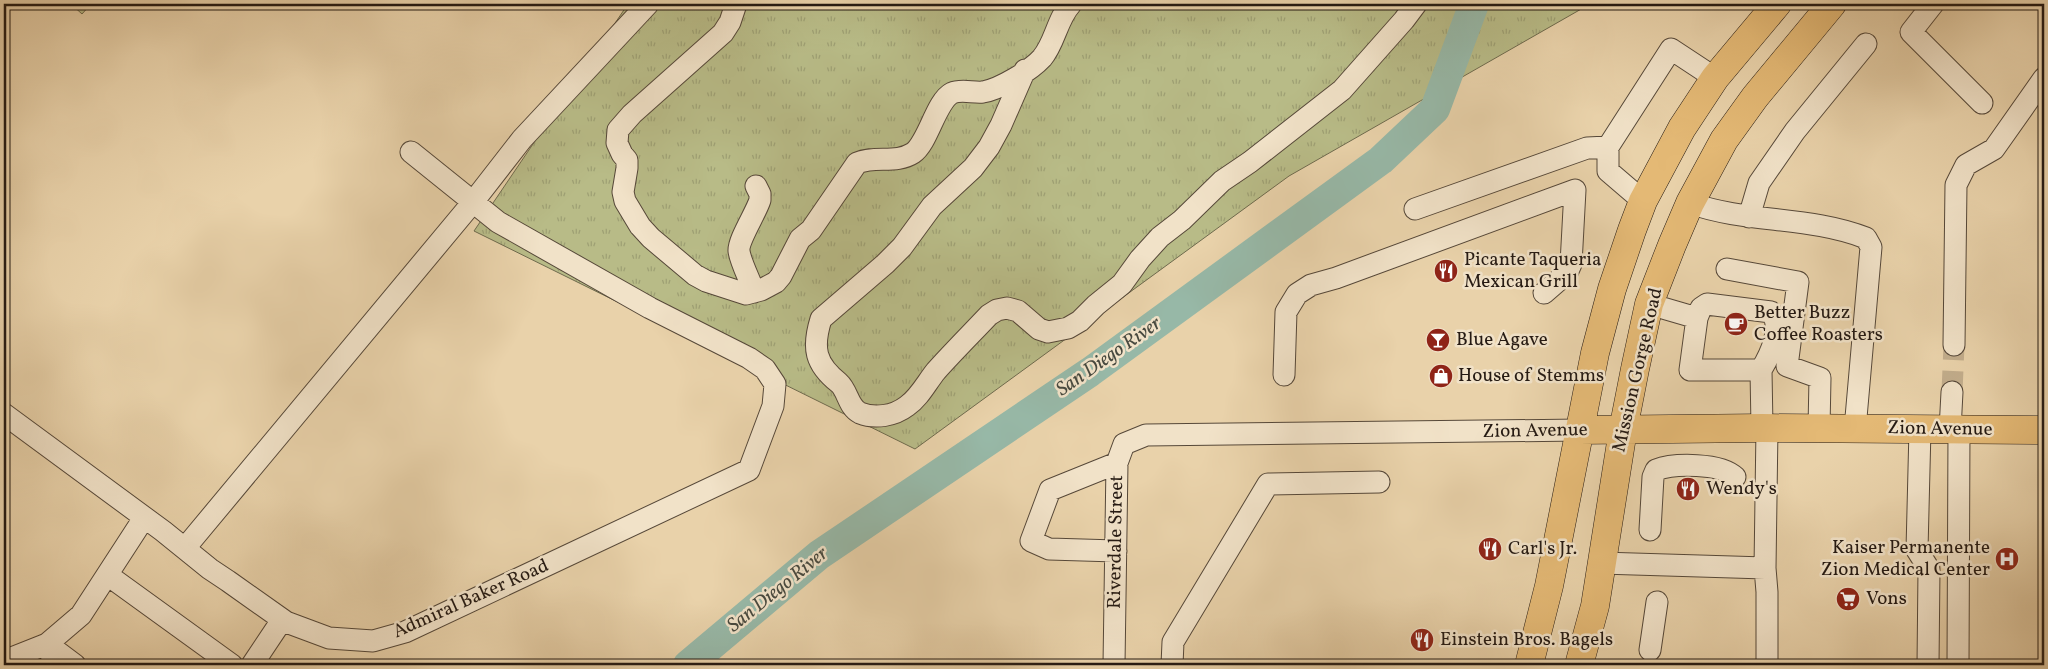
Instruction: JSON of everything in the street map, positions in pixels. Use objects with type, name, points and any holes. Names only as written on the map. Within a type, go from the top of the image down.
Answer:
[{"type":"main road","points":[[1529,665],[1549,586],[1594,353],[1612,288],[1643,201],[1682,128],[1714,78],[1777,4]]},
{"type":"main road","name":"Mission Gorge Road","points":[[1579,665],[1595,606],[1623,430],[1650,304],[1690,203],[1724,140],[1754,96],[1832,4]]},
{"type":"main road","name":"Zion Avenue","points":[[1580,430],[1764,428],[2044,430]]},
{"type":"street","points":[[185,548],[473,202],[522,139],[648,4]]},
{"type":"street","points":[[736,4],[730,22],[723,34],[632,114],[618,130],[617,142],[626,160],[627,168],[623,192],[625,201],[640,226],[651,238],[695,275],[746,294],[776,282],[786,268],[800,239],[811,230],[857,163],[864,160],[902,158],[914,153],[947,96],[957,91],[975,92],[993,89],[1010,81],[1042,57],[1070,4]]},
{"type":"street","points":[[1025,70],[997,133],[973,168],[932,206],[902,247],[886,264],[821,319],[817,331],[816,350],[819,363],[844,388],[851,405],[859,412],[874,416],[888,415],[908,405],[936,371],[989,315],[998,310],[1007,308],[1018,311],[1039,329],[1048,332],[1068,328],[1080,321],[1122,284],[1140,259],[1160,237],[1182,220],[1222,181],[1342,90],[1416,4]]},
{"type":"street","points":[[1933,4],[1911,32],[1982,103]]},
{"type":"street","points":[[1749,217],[1759,183],[1794,131],[1866,44]]},
{"type":"street","points":[[1643,201],[1608,171],[1608,147],[1671,49],[1714,78]]},
{"type":"street","points":[[1954,345],[1956,185],[1966,166],[1994,149],[2044,78]]},
{"type":"street","points":[[1415,209],[1587,148],[1608,147]]},
{"type":"street","points":[[411,152],[473,202]]},
{"type":"street","points":[[754,292],[739,249],[760,200],[760,194],[756,186]]},
{"type":"street","points":[[1284,375],[1286,312],[1297,294],[1311,286],[1575,190],[1571,264],[1567,273],[1544,293]]},
{"type":"street","name":"Admiral Baker Road","points":[[4,414],[185,548],[210,569],[282,620],[329,638],[373,640],[405,632],[749,470],[773,406],[775,384],[765,369],[749,358],[650,308],[498,222],[473,202]]},
{"type":"street","points":[[1690,203],[1706,209],[1749,217],[1831,228],[1866,238],[1871,247],[1855,429]]},
{"type":"street","points":[[1727,270],[1798,282],[1787,366],[1820,378],[1819,428]]},
{"type":"street","points":[[1650,304],[1697,318]]},
{"type":"street","points":[[1761,370],[1690,370],[1697,318],[1701,308],[1708,304],[1771,312],[1775,316],[1773,351],[1761,370],[1767,592],[1766,665]]},
{"type":"street","points":[[1952,392],[1955,430],[1958,665]]},
{"type":"street","points":[[1920,429],[1917,550],[1930,568],[1928,665]]},
{"type":"street","name":"Zion Avenue","points":[[1146,435],[1580,430]]},
{"type":"street","name":"Riverdale Street","points":[[1114,665],[1117,463],[1124,444],[1146,435]]},
{"type":"street","points":[[1116,551],[1049,549],[1031,541],[1050,490],[1117,463]]},
{"type":"street","points":[[1650,530],[1652,477],[1656,470],[1666,466],[1698,466],[1721,469],[1730,472],[1735,477]]},
{"type":"street","points":[[1172,665],[1173,642],[1268,484],[1379,482]]},
{"type":"street","points":[[4,661],[47,644],[81,615],[109,576],[144,518]]},
{"type":"street","points":[[1601,563],[1765,568]]},
{"type":"street","points":[[109,576],[232,665]]},
{"type":"street","points":[[1650,650],[1657,602]]},
{"type":"street","points":[[252,665],[282,620]]},
{"type":"street","points":[[47,644],[56,665]]},
{"type":"street","points":[[47,644],[75,665]]},
{"type":"green space","points":[[71,4],[91,4],[82,14]]},
{"type":"green space","points":[[628,4],[1590,4],[1289,176],[915,449],[474,231]]},
{"type":"waterway","name":"San Diego River","points":[[688,665],[819,555],[1090,372],[1381,160],[1435,109],[1474,4]]},
{"type":"tunnel","points":[[1952,392],[1954,345]]},
{"type":"place","name":"Picante Taqueria Mexican Grill","points":[[1446,271]]},
{"type":"place","name":"Better Buzz Coffee Roasters","points":[[1736,324]]},
{"type":"place","name":"Blue Agave","points":[[1438,340]]},
{"type":"place","name":"House of Stemms","points":[[1441,376]]},
{"type":"place","name":"Wendy's","points":[[1688,489]]},
{"type":"place","name":"Carl's Jr.","points":[[1490,549]]},
{"type":"place","name":"Kaiser Permanente Zion Medical Center","points":[[2007,559]]},
{"type":"place","name":"Vons","points":[[1848,599]]},
{"type":"place","name":"Einstein Bros. Bagels","points":[[1422,640]]}]
